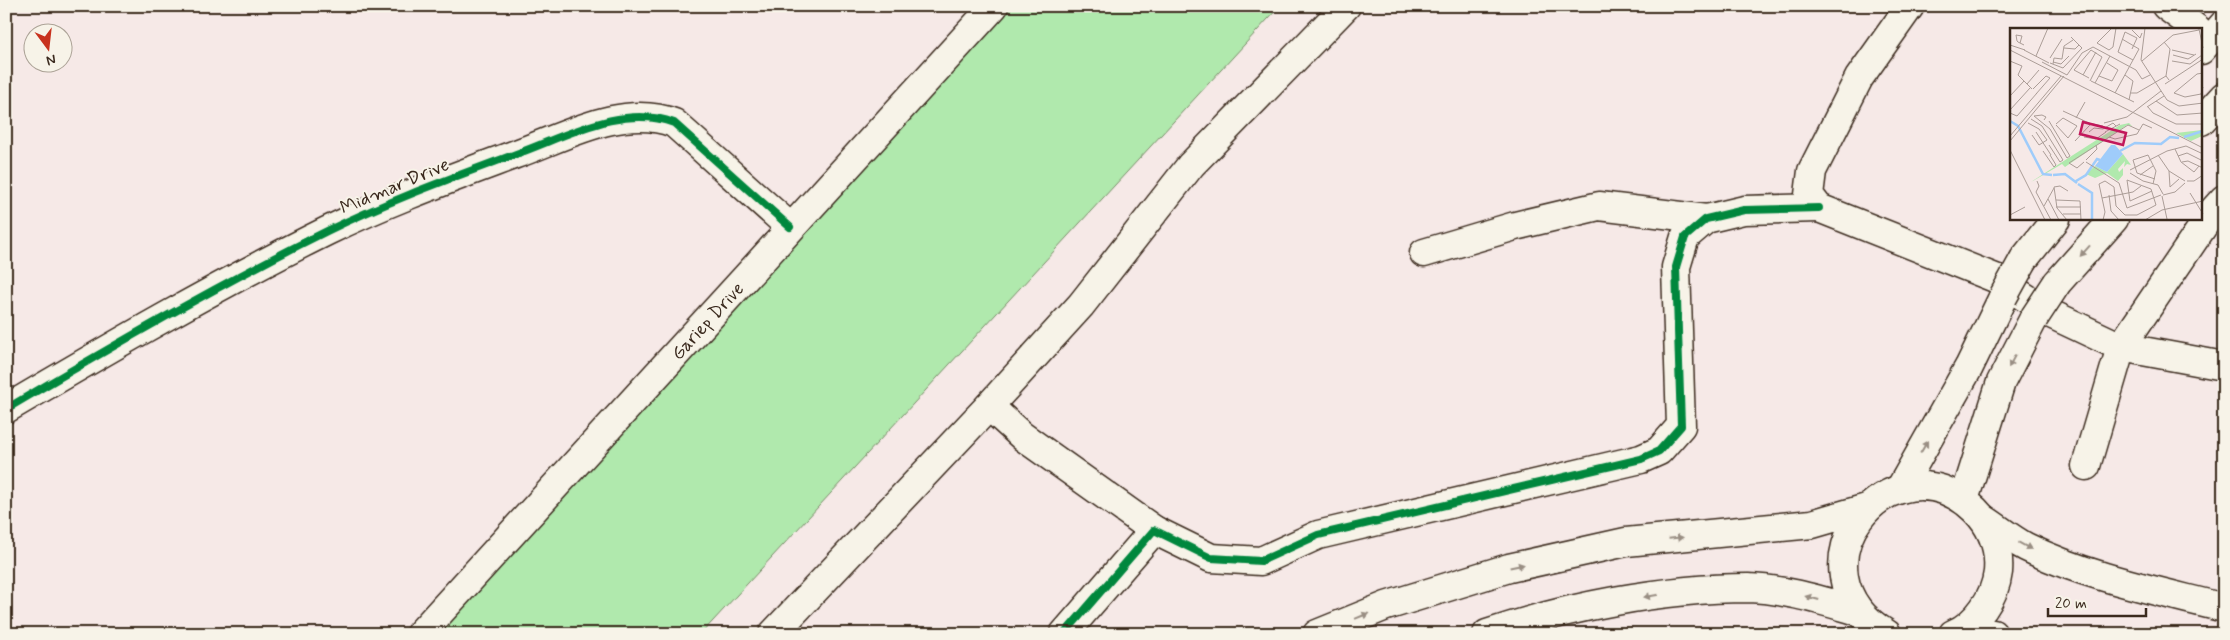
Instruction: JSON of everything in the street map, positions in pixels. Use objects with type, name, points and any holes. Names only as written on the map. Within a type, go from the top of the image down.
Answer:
[{"type":"street","name":"Gariep Drive","points":[[420,634],[994,6]]},
{"type":"street","points":[[773,634],[989,406],[1081,305],[1191,165],[1346,6]]},
{"type":"street","points":[[1819,208],[1809,194],[1812,171],[1859,78],[1910,6]]},
{"type":"street","points":[[2166,6],[2196,28]]},
{"type":"street","points":[[2202,120],[2224,96]]},
{"type":"street","name":"Midmar Drive","points":[[6,409],[328,231],[444,181],[603,122],[637,116],[662,118],[674,124],[790,227]]},
{"type":"street","points":[[2086,466],[2121,347],[2214,210],[2224,199]]},
{"type":"street","points":[[1424,253],[1515,226],[1599,206],[1706,219],[1744,210],[1819,208],[1995,278],[2051,314],[2121,347],[2224,366]]},
{"type":"street","points":[[989,406],[1022,436],[1154,530],[1211,558],[1261,561],[1318,535],[1641,459],[1659,450],[1681,426],[1676,267],[1685,237],[1706,219]]},
{"type":"street","points":[[1900,489],[1969,367],[2024,259],[2055,220]]},
{"type":"street","points":[[1964,500],[2001,382],[2034,318],[2057,283],[2113,220]]},
{"type":"street","points":[[1887,634],[1872,624],[1859,611],[1849,595],[1844,577],[1843,558],[1847,540],[1855,523],[1867,508],[1882,496],[1900,489],[1933,487],[1950,492],[1964,500],[1984,519],[2025,546],[2058,560],[2127,583],[2224,608]]},
{"type":"street","points":[[1317,634],[1386,606],[1509,568],[1626,542],[1812,524],[1867,508]]},
{"type":"street","points":[[1956,633],[1973,621],[1985,607],[1994,590],[1998,572],[1998,553],[1993,536],[1984,519]]},
{"type":"street","points":[[1064,634],[1154,530]]},
{"type":"street","points":[[1487,634],[1523,622],[1670,593],[1749,588],[1800,595],[1859,611]]},
{"type":"street","points":[[1956,633],[1993,634]]},
{"type":"green space","points":[[996,6],[1280,6],[701,634],[418,634]]},
{"type":"cycle path","points":[[6,409],[165,317],[327,231],[444,181],[574,131],[614,120],[635,117],[655,118],[674,123],[790,227]]},
{"type":"cycle path","points":[[1064,634],[1154,530],[1211,558],[1261,561],[1318,535],[1641,459],[1659,451],[1681,426],[1676,267],[1685,237],[1706,219],[1744,210],[1819,208]]}]
